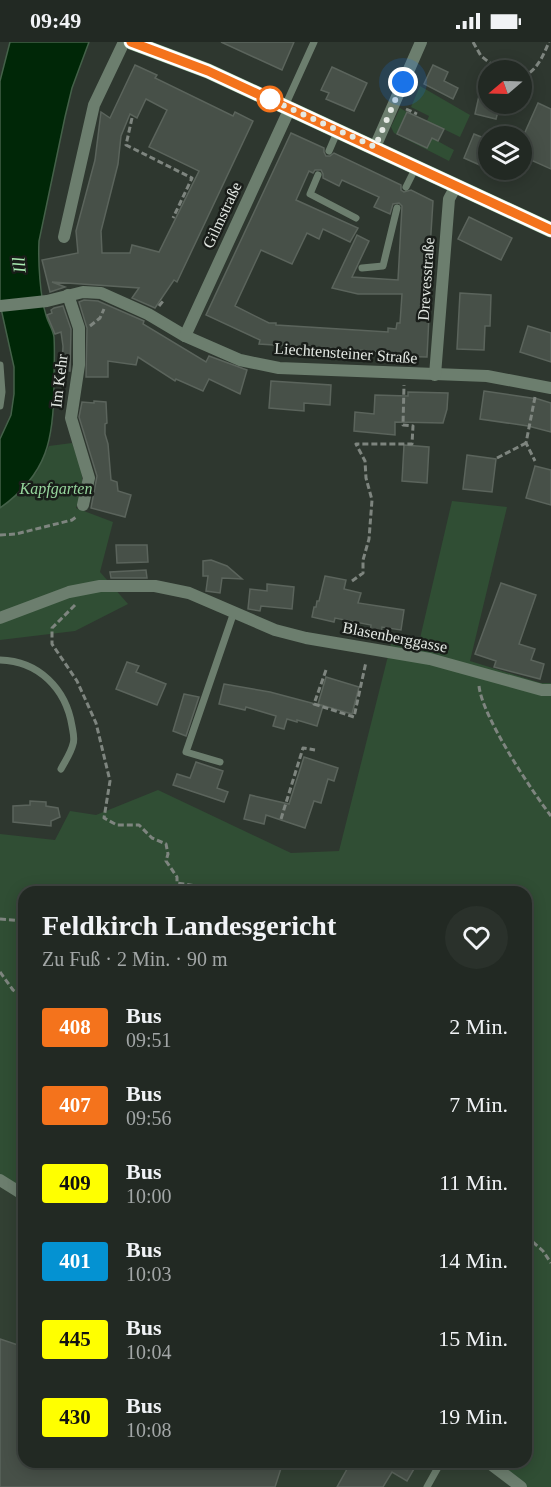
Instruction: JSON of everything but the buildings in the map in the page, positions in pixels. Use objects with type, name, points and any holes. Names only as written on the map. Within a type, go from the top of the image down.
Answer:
[{"type":"main road","points":[[131,42],[208,71],[551,230]]},
{"type":"street","points":[[64,237],[94,105],[124,42]]},
{"type":"street","points":[[375,147],[421,42]]},
{"type":"street","name":"Gilmstraße","points":[[185,336],[288,107]]},
{"type":"street","name":"Drevesstraße","points":[[435,375],[449,199],[456,186]]},
{"type":"street","name":"Liechtensteiner Straße","points":[[0,306],[47,301],[83,292],[108,295],[148,314],[185,336],[240,360],[279,368],[487,376],[551,388]]},
{"type":"street","name":"Im Kehr","points":[[68,295],[79,328],[79,365],[71,418],[89,478],[83,505]]},
{"type":"street","name":"Blasenberggasse","points":[[0,618],[69,592],[100,586],[155,586],[189,593],[275,630],[306,638],[430,659],[542,690],[551,690]]},
{"type":"street","points":[[0,1180],[18,1191]]},
{"type":"street","points":[[496,1468],[521,1487]]},
{"type":"lane","points":[[288,107],[314,42]]},
{"type":"lane","points":[[328,151],[338,130]]},
{"type":"lane","points":[[406,188],[416,167]]},
{"type":"lane","points":[[318,176],[309,194],[356,218]]},
{"type":"lane","points":[[362,268],[383,266],[397,208]]},
{"type":"lane","points":[[0,365],[2,392],[0,406]]},
{"type":"lane","points":[[220,762],[186,752],[234,612]]},
{"type":"lane","points":[[0,660],[11,660],[47,676],[63,698],[70,718],[74,742],[61,769]]},
{"type":"lane","points":[[427,1487],[438,1468]]},
{"type":"path","points":[[474,42],[485,60]]},
{"type":"path","points":[[532,71],[541,60],[549,42]]},
{"type":"path","points":[[132,118],[126,145],[192,178],[173,218]]},
{"type":"path","points":[[79,328],[96,323],[108,295]]},
{"type":"path","points":[[159,307],[161,299]]},
{"type":"path","points":[[352,581],[363,573],[372,500],[366,478],[365,461],[356,444],[412,444],[413,426],[403,426],[404,384]]},
{"type":"path","points":[[535,392],[526,443],[535,461]]},
{"type":"path","points":[[497,458],[526,443]]},
{"type":"path","points":[[0,535],[16,534],[72,520],[80,514],[83,505]]},
{"type":"path","points":[[100,586],[87,593],[60,618],[52,628],[52,644],[77,681],[96,723],[110,781],[104,818],[117,825],[139,825],[152,838],[166,844],[168,854],[166,861],[177,878],[177,883],[197,886]]},
{"type":"path","points":[[326,670],[314,704],[354,717],[369,648]]},
{"type":"path","points":[[478,672],[480,696],[498,732],[532,791],[551,816]]},
{"type":"path","points":[[281,819],[303,748],[315,750]]},
{"type":"path","points":[[0,919],[18,920]]},
{"type":"path","points":[[0,972],[18,994]]},
{"type":"path","points":[[532,1241],[543,1251],[551,1263]]},
{"type":"shaded area","points":[[0,1180],[18,1191],[18,1468],[496,1468],[521,1487],[0,1487]]},
{"type":"green space","points":[[420,86],[470,115],[460,137],[427,121],[429,116],[411,107]]},
{"type":"green space","points":[[400,108],[407,112],[397,134],[427,148],[432,138],[454,150],[449,161],[394,133],[391,127]]},
{"type":"green space","name":"Kapfgarten","points":[[72,443],[82,475],[82,490],[76,508],[113,522],[100,572],[128,604],[75,631],[0,640],[0,508],[37,472],[49,446]]},
{"type":"green space","points":[[452,501],[507,507],[470,661],[541,683],[551,683],[551,1487],[521,1487],[495,1468],[532,1468],[532,886],[18,886],[18,1191],[0,1180],[0,834],[55,840],[70,811],[96,815],[158,790],[291,853],[339,851],[391,644],[418,647]]},
{"type":"water","name":"Ill","points":[[10,42],[89,42],[72,88],[39,241],[42,299],[54,337],[54,403],[50,438],[38,468],[29,482],[0,508],[0,439],[11,415],[14,394],[14,367],[0,304],[0,81]]},
{"type":"bus line","name":"408","points":[[131,42],[208,71],[551,230]]},
{"type":"route","points":[[270,99],[267,98],[375,147],[403,82]]}]
